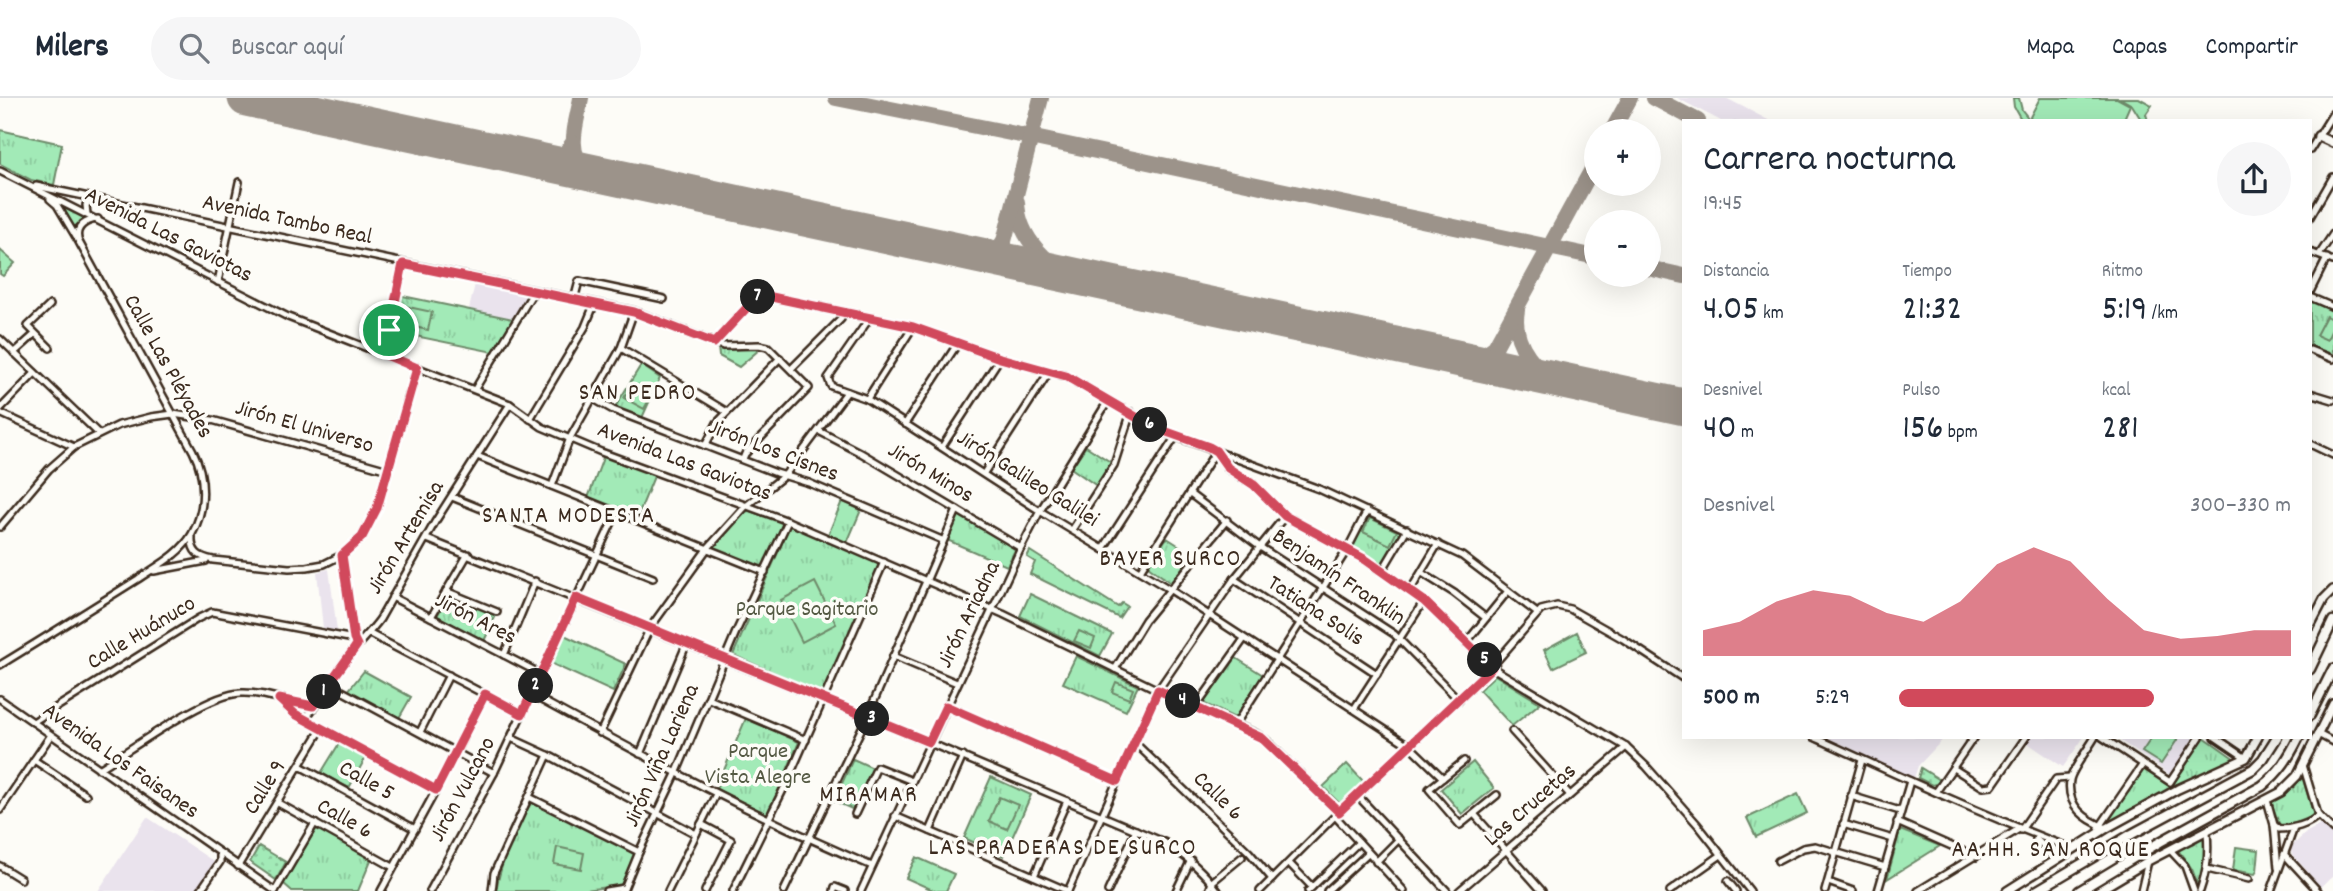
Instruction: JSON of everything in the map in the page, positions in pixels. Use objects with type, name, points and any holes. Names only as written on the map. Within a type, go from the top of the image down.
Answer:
[{"type":"highway","points":[[2312,665],[2333,621]]},
{"type":"highway","points":[[2312,711],[2333,669]]},
{"type":"highway","points":[[2036,891],[2132,834],[2253,769],[2263,760],[2276,739]]},
{"type":"highway","points":[[2079,891],[2160,842],[2262,786],[2276,775],[2298,739]]},
{"type":"main road","points":[[2318,136],[2333,143]]},
{"type":"main road","points":[[2312,622],[2324,599],[2333,590]]},
{"type":"main road","points":[[2098,891],[2290,785],[2303,765],[2333,704]]},
{"type":"main road","points":[[2007,891],[2095,836],[2104,827],[2246,758],[2257,739]]},
{"type":"street","points":[[2312,146],[2333,113]]},
{"type":"street","name":"Avenida Las Gaviotas","points":[[0,171],[300,322],[510,404],[542,427],[788,521],[884,562],[1255,733],[1267,741],[1337,814],[1403,891]]},
{"type":"street","points":[[2312,213],[2333,177]]},
{"type":"street","points":[[218,282],[239,182]]},
{"type":"street","name":"Avenida Tambo Real","points":[[26,184],[634,312],[726,346],[768,347],[809,387],[745,454],[743,460]]},
{"type":"street","name":"Calle Las Pléyades","points":[[0,665],[178,551],[192,533],[202,505],[199,463],[79,242],[54,202],[26,184]]},
{"type":"street","points":[[87,214],[86,205],[93,198]]},
{"type":"street","points":[[79,242],[77,234],[81,227],[90,220],[98,219]]},
{"type":"street","points":[[2319,255],[2333,234]]},
{"type":"street","points":[[2312,253],[2330,260],[2312,289]]},
{"type":"street","points":[[384,354],[403,264]]},
{"type":"street","points":[[573,300],[579,281],[664,299]]},
{"type":"street","points":[[475,389],[534,290]]},
{"type":"street","points":[[714,343],[750,303],[759,297],[767,296],[913,327],[1000,358],[1071,378],[1153,427],[1294,479],[1367,510],[1462,556],[1537,613]]},
{"type":"street","points":[[2312,298],[2333,307]]},
{"type":"street","points":[[530,419],[584,327],[594,304]]},
{"type":"street","points":[[50,305],[28,326],[50,348]]},
{"type":"street","points":[[552,486],[570,438],[621,348],[634,312]]},
{"type":"street","points":[[791,369],[841,319],[842,314]]},
{"type":"street","points":[[600,733],[650,628],[707,549],[746,506],[785,475],[847,392],[831,386],[828,377],[869,319]]},
{"type":"street","points":[[867,399],[913,327]]},
{"type":"street","points":[[14,353],[35,334]]},
{"type":"street","points":[[0,339],[99,434]]},
{"type":"street","points":[[905,424],[958,343]]},
{"type":"street","points":[[621,348],[727,412]]},
{"type":"street","points":[[2312,351],[2333,359]]},
{"type":"street","points":[[705,446],[711,431],[727,412],[780,358]]},
{"type":"street","points":[[942,447],[1000,358]]},
{"type":"street","points":[[355,642],[342,555],[362,537],[377,508],[417,368]]},
{"type":"street","points":[[984,473],[1049,372]]},
{"type":"street","points":[[35,373],[0,411],[74,447]]},
{"type":"street","name":"Jirón Galileo Galilei","points":[[847,392],[867,399],[1040,511],[1210,615],[1410,746],[1443,778]]},
{"type":"street","points":[[2312,394],[2333,400]]},
{"type":"street","name":"Jirón Los Cisnes","points":[[592,398],[613,410],[809,483],[942,540]]},
{"type":"street","name":"Jirón Ariadna","points":[[861,891],[1021,548],[1040,511],[1108,401]]},
{"type":"street","name":"Jirón Artemisa","points":[[303,717],[309,714],[330,684],[355,642],[370,634],[510,404]]},
{"type":"street","points":[[1072,530],[1114,464],[1131,412]]},
{"type":"street","name":"Jirón El Universo","points":[[0,527],[49,469],[74,447],[135,420],[173,414],[212,420],[388,470]]},
{"type":"street","name":"Jirón Minos","points":[[819,431],[1021,548]]},
{"type":"street","points":[[1103,549],[1176,436]]},
{"type":"street","points":[[2312,445],[2333,455]]},
{"type":"street","points":[[1140,571],[1216,451]]},
{"type":"street","points":[[1216,451],[1228,468],[1254,485],[1285,516],[1382,571],[1424,601],[1492,667],[1626,747],[1698,825],[1750,891]]},
{"type":"street","points":[[477,456],[765,572]]},
{"type":"street","name":"Benjamín Franklin","points":[[1189,494],[1261,547],[1394,634],[1459,700]]},
{"type":"street","points":[[452,497],[653,578]]},
{"type":"street","points":[[784,891],[867,716],[957,510]]},
{"type":"street","points":[[1235,725],[1347,550],[1367,510]]},
{"type":"street","name":"Jirón Vulcano","points":[[430,891],[463,834],[512,738],[616,514]]},
{"type":"street","points":[[895,816],[1068,891],[1158,690],[1234,579],[1285,516]]},
{"type":"street","points":[[1115,669],[1145,620],[1227,520]]},
{"type":"street","name":"Jirón Viña Lariena","points":[[623,890],[677,774],[736,632],[788,521]]},
{"type":"street","points":[[1382,571],[1407,529]]},
{"type":"street","points":[[192,533],[196,553],[201,558],[213,560]]},
{"type":"street","points":[[427,539],[867,716],[1164,842],[1191,860],[1218,891]]},
{"type":"street","points":[[1410,591],[1438,544]]},
{"type":"street","points":[[431,617],[468,554]]},
{"type":"street","name":"Calle Las Pléyades","points":[[148,572],[179,564],[213,560],[289,568],[324,564],[342,555]]},
{"type":"street","points":[[733,891],[825,699],[884,562]]},
{"type":"street","points":[[1422,573],[1486,618]]},
{"type":"street","name":"Tatiana Solis","points":[[1234,579],[1377,674]]},
{"type":"street","points":[[504,655],[535,581]]},
{"type":"street","points":[[446,591],[497,612]]},
{"type":"street","points":[[1466,643],[1508,591]]},
{"type":"street","name":"Jirón Ares","points":[[393,597],[541,674]]},
{"type":"street","points":[[1354,709],[1424,601]]},
{"type":"street","points":[[1260,891],[1492,667],[1537,613],[1552,606],[1570,609],[1623,639],[1682,679]]},
{"type":"street","name":"Calle Huánuco","points":[[33,722],[212,612],[355,642]]},
{"type":"street","points":[[370,634],[522,714]]},
{"type":"street","points":[[1196,707],[1244,639]]},
{"type":"street","points":[[640,754],[687,643]]},
{"type":"street","points":[[892,656],[957,684]]},
{"type":"street","points":[[420,732],[449,675]]},
{"type":"street","points":[[330,684],[494,773]]},
{"type":"street","points":[[99,769],[214,699],[242,693],[310,706],[316,704]]},
{"type":"street","points":[[381,891],[485,694]]},
{"type":"street","points":[[531,695],[716,794],[872,866]]},
{"type":"street","name":"Avenida Los Faisanes","points":[[0,699],[275,891]]},
{"type":"street","points":[[279,699],[290,710],[436,790]]},
{"type":"street","points":[[709,699],[806,740]]},
{"type":"street","points":[[946,706],[1117,781]]},
{"type":"street","name":"Calle 9","points":[[238,866],[322,728]]},
{"type":"street","points":[[1512,731],[1570,795]]},
{"type":"street","points":[[2318,734],[2333,741]]},
{"type":"street","points":[[0,810],[51,735]]},
{"type":"street","points":[[512,738],[696,834]]},
{"type":"street","points":[[1818,739],[2022,830],[2073,849]]},
{"type":"street","points":[[1937,792],[1973,739]]},
{"type":"street","points":[[1953,768],[1988,788],[2024,739]]},
{"type":"street","points":[[2094,739],[2070,778],[2072,800],[2081,815],[2104,827],[2143,764]]},
{"type":"street","points":[[2105,739],[2170,782],[2199,739]]},
{"type":"street","points":[[2218,739],[2246,758]]},
{"type":"street","name":"Calle 6","points":[[1134,742],[1249,852],[1272,879]]},
{"type":"street","name":"Las Crucetas","points":[[1459,891],[1626,747]]},
{"type":"street","points":[[492,891],[494,873],[548,755]]},
{"type":"street","points":[[930,831],[963,756]]},
{"type":"street","points":[[34,760],[86,795]]},
{"type":"street","points":[[1853,890],[1825,888],[1862,760]]},
{"type":"street","points":[[1464,761],[1429,789],[1460,825],[1497,795]]},
{"type":"street","name":"Calle 5","points":[[300,765],[415,829]]},
{"type":"street","points":[[2303,765],[2318,815],[2333,831]]},
{"type":"street","points":[[855,814],[877,767],[912,781]]},
{"type":"street","points":[[1918,891],[2022,830],[2056,779],[2070,778]]},
{"type":"street","points":[[1878,891],[1910,781]]},
{"type":"street","points":[[668,891],[716,794]]},
{"type":"street","points":[[1357,795],[1447,891]]},
{"type":"street","points":[[1851,796],[1900,811]]},
{"type":"street","points":[[529,797],[639,852]]},
{"type":"street","points":[[2267,800],[2274,825],[2278,868]]},
{"type":"street","points":[[1034,876],[1067,801]]},
{"type":"street","name":"Calle 6","points":[[278,803],[393,867]]},
{"type":"street","points":[[1474,814],[1542,891]]},
{"type":"street","points":[[2274,825],[2279,829],[2294,828],[2318,815]]},
{"type":"street","points":[[1897,822],[1976,857]]},
{"type":"street","points":[[275,891],[315,823]]},
{"type":"street","points":[[701,824],[731,840],[705,891]]},
{"type":"street","points":[[1843,824],[1892,839]]},
{"type":"street","points":[[2271,891],[2294,828]]},
{"type":"street","points":[[1108,891],[1136,830]]},
{"type":"street","points":[[2022,830],[2042,842],[2058,859]]},
{"type":"street","points":[[2200,891],[2207,869],[2207,832]]},
{"type":"street","points":[[1376,862],[1399,839]]},
{"type":"street","points":[[1289,863],[1310,889],[1359,842]]},
{"type":"street","points":[[1777,861],[1809,846],[1885,867]]},
{"type":"street","points":[[2170,850],[2185,866],[2194,891]]},
{"type":"street","points":[[200,891],[220,862],[220,853]]},
{"type":"street","points":[[1327,891],[1368,853]]},
{"type":"street","points":[[2284,854],[2318,891]]},
{"type":"street","points":[[1670,891],[1721,855]]},
{"type":"street","points":[[1209,891],[1212,883],[1242,857]]},
{"type":"street","points":[[1176,891],[1191,860]]},
{"type":"street","points":[[2141,891],[2148,861]]},
{"type":"street","points":[[0,866],[21,879]]},
{"type":"street","points":[[2207,869],[2249,879]]},
{"type":"street","points":[[1728,881],[1736,891]]},
{"type":"street","points":[[834,889],[845,891]]},
{"type":"street","points":[[606,891],[623,890]]},
{"type":"shaded area","points":[[1677,98],[1726,98],[1766,119],[1717,119]]},
{"type":"shaded area","points":[[475,284],[526,295],[512,318],[469,309]]},
{"type":"shaded area","points":[[329,569],[337,631],[323,628],[317,572]]},
{"type":"shaded area","points":[[1830,739],[1943,739],[1918,766],[1914,778]]},
{"type":"shaded area","points":[[2028,739],[2083,739],[2063,767],[2026,742]]},
{"type":"shaded area","points":[[2118,739],[2194,739],[2170,775]]},
{"type":"shaded area","points":[[147,817],[213,861],[215,865],[197,891],[98,891]]},
{"type":"shaded area","points":[[2322,824],[2333,836],[2333,876],[2321,887],[2291,850],[2307,832]]},
{"type":"green space","points":[[2013,98],[2019,98],[2022,110],[2029,119],[2021,119],[2014,107]]},
{"type":"green space","points":[[2040,98],[2117,98],[2130,105],[2124,119],[2029,119]]},
{"type":"green space","points":[[2120,98],[2139,98],[2152,105],[2146,114],[2147,119],[2141,119],[2132,105]]},
{"type":"green space","points":[[0,130],[62,144],[54,185],[31,180],[0,164]]},
{"type":"green space","points":[[60,206],[83,219],[76,226],[72,226]]},
{"type":"green space","points":[[0,250],[15,263],[3,276],[0,274]]},
{"type":"green space","points":[[398,295],[513,319],[493,352],[391,331]]},
{"type":"green space","points":[[2312,301],[2333,309],[2333,356],[2312,347]]},
{"type":"green space","points":[[399,305],[432,312],[428,330],[396,323]]},
{"type":"green space","points":[[2326,316],[2333,320],[2327,340],[2316,335]]},
{"type":"green space","points":[[718,347],[760,349],[739,367],[719,356]]},
{"type":"green space","points":[[641,365],[660,378],[642,418],[615,407]]},
{"type":"green space","points":[[631,385],[651,396],[644,409],[624,398]]},
{"type":"green space","points":[[1086,446],[1112,463],[1097,486],[1071,468]]},
{"type":"green space","points":[[604,455],[655,474],[637,518],[588,498]]},
{"type":"green space","points":[[842,501],[861,510],[847,543],[828,535]]},
{"type":"green space","points":[[747,510],[784,523],[763,568],[714,548]]},
{"type":"green space","points":[[1369,513],[1402,531],[1383,565],[1350,550]]},
{"type":"green space","points":[[958,515],[1016,548],[1007,566],[947,540]]},
{"type":"green space","points":[[1370,518],[1397,531],[1390,545],[1363,532]]},
{"type":"green space","name":"Parque Sagitario","points":[[790,525],[881,565],[824,695],[733,655]]},
{"type":"green space","points":[[1167,538],[1192,554],[1171,583],[1148,566]]},
{"type":"green space","points":[[1030,551],[1118,607],[1122,603],[1127,606],[1119,618],[1030,574],[1035,562],[1027,557]]},
{"type":"green space","points":[[815,582],[836,624],[802,642],[781,600]]},
{"type":"green space","points":[[450,592],[497,613],[484,641],[437,616]]},
{"type":"green space","points":[[1030,594],[1112,634],[1100,656],[1020,616]]},
{"type":"green space","points":[[1079,631],[1095,638],[1091,648],[1074,641]]},
{"type":"green space","points":[[1577,632],[1586,652],[1553,668],[1544,650]]},
{"type":"green space","points":[[562,634],[626,664],[613,692],[550,663]]},
{"type":"green space","points":[[1076,656],[1138,686],[1126,711],[1063,683]]},
{"type":"green space","points":[[1236,658],[1263,675],[1235,718],[1203,703]]},
{"type":"green space","points":[[364,671],[411,697],[399,718],[348,691]]},
{"type":"green space","points":[[1495,675],[1540,703],[1512,726],[1479,690]]},
{"type":"green space","points":[[1116,682],[1133,689],[1129,699],[1112,692]]},
{"type":"green space","name":"Parque Vista Alegre","points":[[746,718],[799,742],[768,815],[716,789]]},
{"type":"green space","points":[[2151,739],[2178,739],[2161,764],[2142,752]]},
{"type":"green space","points":[[2203,739],[2207,739],[2235,759],[2109,825],[2104,824],[2142,768],[2170,785]]},
{"type":"green space","points":[[340,742],[366,757],[349,788],[321,773]]},
{"type":"green space","points":[[853,759],[873,768],[854,810],[834,801]]},
{"type":"green space","points":[[1473,762],[1494,788],[1462,814],[1441,789]]},
{"type":"green space","points":[[1347,764],[1364,782],[1340,804],[1323,787]]},
{"type":"green space","points":[[1921,768],[1940,780],[1939,783],[1932,785],[1918,778]]},
{"type":"green space","points":[[2302,776],[2314,816],[2288,826],[2280,826],[2271,802],[2295,786]]},
{"type":"green space","points":[[991,777],[1031,795],[1004,856],[964,838]]},
{"type":"green space","points":[[1798,794],[1807,813],[1756,837],[1747,818]]},
{"type":"green space","points":[[999,797],[1018,805],[1007,829],[989,821]]},
{"type":"green space","points":[[533,801],[633,852],[635,854],[621,885],[579,891],[496,891],[510,844]]},
{"type":"green space","points":[[317,828],[371,860],[358,891],[292,891],[283,883]]},
{"type":"green space","points":[[1900,830],[1940,846],[1887,879]]},
{"type":"green space","points":[[2205,836],[2207,852],[2198,885],[2192,869],[2178,850]]},
{"type":"green space","points":[[259,846],[286,862],[276,880],[250,862]]},
{"type":"green space","points":[[557,847],[584,853],[581,869],[554,864]]},
{"type":"green space","points":[[2236,847],[2259,850],[2255,874],[2233,870]]},
{"type":"green space","points":[[916,857],[954,874],[946,891],[935,891],[906,878]]},
{"type":"taxiway","points":[[581,98],[574,145],[575,154],[585,170]]},
{"type":"taxiway","points":[[836,98],[1584,254]]},
{"type":"taxiway","points":[[984,256],[996,252],[1004,241],[1041,98]]},
{"type":"taxiway","points":[[1619,119],[1630,98]]},
{"type":"taxiway","points":[[1654,98],[1694,119]]},
{"type":"taxiway","points":[[543,161],[563,156],[573,143]]},
{"type":"taxiway","points":[[1459,359],[1482,356],[1495,347],[1584,184]]},
{"type":"taxiway","points":[[1017,202],[1023,228],[1037,250],[1058,267],[1082,277]]},
{"type":"taxiway","points":[[1004,241],[1004,251],[1015,263]]},
{"type":"taxiway","points":[[1661,271],[1682,276]]},
{"type":"taxiway","points":[[1517,310],[1518,334],[1528,356],[1546,373],[1569,383]]},
{"type":"taxiway","points":[[1495,347],[1496,359],[1509,370]]},
{"type":"runway","points":[[246,98],[1682,407]]},
{"type":"district","name":"SAN PEDRO","points":[[638,394]]},
{"type":"district","name":"SANTA MODESTA","points":[[569,517]]},
{"type":"district","name":"BAYER SURCO","points":[[1171,560]]},
{"type":"district","name":"MIRAMAR","points":[[869,796]]},
{"type":"district","name":"LAS PRADERAS DE SURCO","points":[[1063,849]]},
{"type":"district","name":"AA.HH. SAN ROQUE","points":[[2051,851]]},
{"type":"route","points":[[403,264],[634,312],[714,343],[750,303],[763,296],[913,327],[1000,358],[1071,378],[1153,427],[1216,451],[1228,468],[1266,495],[1285,516],[1366,560],[1424,601],[1492,667],[1339,812],[1267,741],[1255,733],[1158,690],[1117,781],[946,706],[929,742],[576,598],[522,714],[485,694],[436,790],[295,714],[279,699],[310,706],[316,704],[357,645],[342,555],[362,537],[377,508],[417,368],[384,354],[389,330],[403,264]]}]
